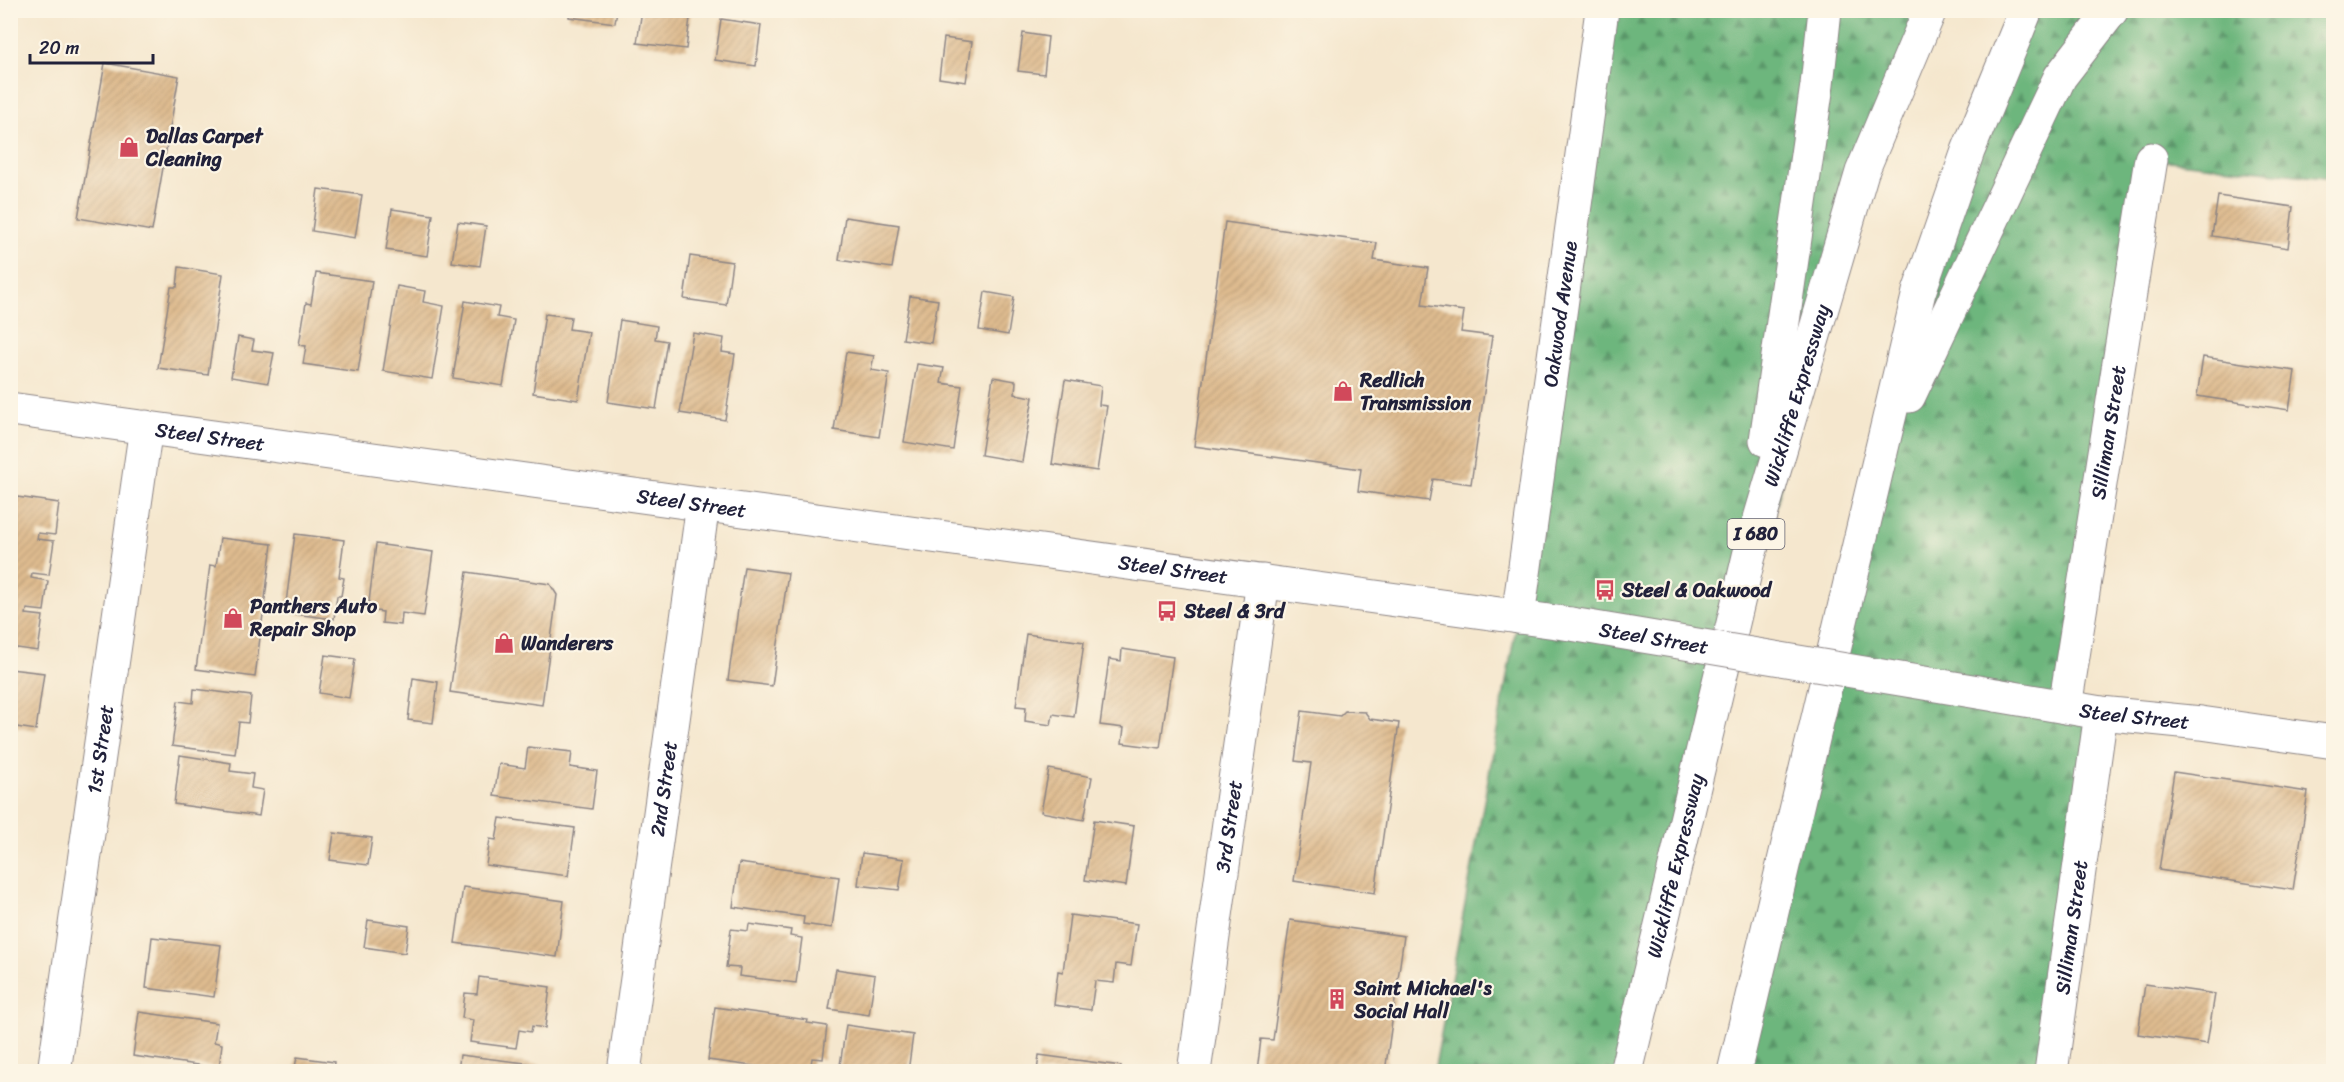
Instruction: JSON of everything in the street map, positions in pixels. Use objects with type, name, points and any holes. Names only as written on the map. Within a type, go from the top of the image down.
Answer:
[{"type":"main road","name":"Oakwood Avenue","points":[[1518,617],[1602,10]]},
{"type":"main road","points":[[1749,556],[1817,85],[1825,10]]},
{"type":"main road","name":"Wickliffe Expressway","points":[[1626,1071],[1749,556],[1862,172],[1930,10]]},
{"type":"main road","points":[[1734,1071],[1919,292],[1968,151],[2026,10]]},
{"type":"main road","points":[[1880,457],[2060,77],[2112,10]]},
{"type":"main road","name":"Silliman Street","points":[[2066,707],[2151,159]]},
{"type":"main road","name":"Steel Street","points":[[10,409],[1571,624],[2101,713],[2201,723],[2334,742]]},
{"type":"main road","name":"1st Street","points":[[54,1071],[146,428]]},
{"type":"main road","name":"2nd Street","points":[[624,1071],[703,504]]},
{"type":"main road","name":"3rd Street","points":[[1194,1071],[1263,581]]},
{"type":"main road","name":"Silliman Street","points":[[2051,1071],[2101,713]]},
{"type":"green space","points":[[1602,11],[1930,11],[1862,173],[1631,1071],[1434,1072],[1518,617]]},
{"type":"green space","points":[[2026,11],[2333,11],[2333,179],[2151,159],[2066,706],[2101,713],[2051,1071],[1734,1072],[1919,292]]},
{"type":"building","points":[[569,10],[617,10],[615,23],[569,17]]},
{"type":"building","points":[[642,10],[691,10],[686,49],[637,43]]},
{"type":"building","points":[[721,19],[761,25],[756,66],[715,60]]},
{"type":"building","points":[[1023,33],[1048,37],[1044,74],[1018,71]]},
{"type":"building","points":[[944,38],[972,42],[966,82],[939,78]]},
{"type":"building","name":"Dallas Carpet Cleaning","points":[[105,63],[179,76],[152,231],[78,218]]},
{"type":"building","points":[[318,189],[362,195],[355,238],[312,231]]},
{"type":"building","points":[[2218,196],[2293,207],[2288,248],[2212,236]]},
{"type":"building","points":[[392,209],[433,215],[427,256],[386,250]]},
{"type":"building","points":[[845,217],[899,225],[892,268],[839,260]]},
{"type":"building","points":[[458,222],[486,226],[480,266],[452,262]]},
{"type":"building","name":"Redlich Transmission","points":[[1225,222],[1377,243],[1374,260],[1428,268],[1422,305],[1464,311],[1461,332],[1492,336],[1471,484],[1433,479],[1429,501],[1358,491],[1361,469],[1194,446]]},
{"type":"building","points":[[690,256],[732,262],[726,305],[684,299]]},
{"type":"building","points":[[179,267],[223,274],[208,375],[158,368],[171,287],[177,287]]},
{"type":"building","points":[[316,273],[372,281],[358,372],[303,364],[306,346],[299,345],[306,303],[311,304]]},
{"type":"building","points":[[397,286],[425,291],[423,302],[444,306],[432,379],[383,371]]},
{"type":"building","points":[[985,292],[1014,297],[1008,335],[979,330]]},
{"type":"building","points":[[910,296],[938,300],[931,343],[903,339]]},
{"type":"building","points":[[465,301],[499,307],[497,317],[514,320],[503,386],[453,378]]},
{"type":"building","points":[[545,314],[571,317],[569,329],[589,332],[578,400],[533,393]]},
{"type":"building","points":[[620,320],[657,326],[655,339],[667,341],[656,409],[608,402]]},
{"type":"building","points":[[693,333],[724,338],[722,352],[735,354],[725,420],[680,413]]},
{"type":"building","points":[[238,337],[254,340],[252,350],[274,353],[268,383],[231,377]]},
{"type":"building","points":[[846,352],[874,356],[871,370],[889,373],[879,437],[834,430]]},
{"type":"building","points":[[2203,357],[2295,371],[2289,410],[2197,396]]},
{"type":"building","points":[[917,364],[944,368],[941,383],[962,386],[953,450],[904,442]]},
{"type":"building","points":[[993,377],[1016,381],[1015,394],[1033,397],[1022,462],[981,455]]},
{"type":"building","points":[[1065,380],[1101,386],[1099,405],[1107,406],[1097,471],[1052,464]]},
{"type":"building","points":[[10,496],[59,503],[55,535],[38,533],[37,539],[54,541],[49,575],[32,573],[31,578],[48,581],[44,611],[27,609],[26,614],[43,616],[38,651],[10,647]]},
{"type":"building","points":[[295,534],[344,540],[339,577],[344,578],[341,596],[337,596],[334,619],[295,614],[296,604],[286,603]]},
{"type":"building","name":"Panthers Auto Repair Shop","points":[[220,538],[272,544],[255,677],[196,669],[210,565],[216,566]]},
{"type":"building","points":[[376,544],[433,552],[424,616],[402,613],[401,625],[382,623],[383,612],[368,610]]},
{"type":"building","points":[[744,567],[788,573],[772,686],[728,680]]},
{"type":"building","name":"Wanderers","points":[[467,572],[550,584],[557,595],[542,705],[450,692]]},
{"type":"building","points":[[1026,634],[1084,642],[1074,717],[1053,714],[1051,725],[1025,721],[1026,707],[1016,706]]},
{"type":"building","points":[[1122,649],[1173,657],[1160,748],[1122,743],[1124,728],[1100,725],[1109,659],[1121,661]]},
{"type":"building","points":[[325,655],[355,659],[349,698],[319,693]]},
{"type":"building","points":[[10,669],[44,673],[36,730],[10,726]]},
{"type":"building","points":[[413,678],[438,682],[433,723],[408,720]]},
{"type":"building","points":[[194,689],[251,696],[248,723],[239,722],[235,754],[172,746],[178,701],[193,703]]},
{"type":"building","points":[[1302,711],[1340,716],[1345,711],[1365,712],[1370,719],[1399,723],[1375,893],[1294,881],[1311,763],[1295,761]]},
{"type":"building","points":[[528,747],[572,752],[570,767],[597,771],[592,809],[494,796],[499,764],[525,768]]},
{"type":"building","points":[[180,755],[231,763],[230,771],[253,774],[251,788],[263,790],[259,816],[174,804]]},
{"type":"building","points":[[1049,769],[1092,777],[1084,820],[1041,812]]},
{"type":"building","points":[[2174,772],[2308,792],[2293,890],[2159,870]]},
{"type":"building","points":[[500,818],[575,828],[568,876],[486,865],[490,839],[496,840]]},
{"type":"building","points":[[1094,820],[1134,826],[1126,886],[1085,880]]},
{"type":"building","points":[[334,833],[372,838],[368,865],[330,860]]},
{"type":"building","points":[[862,853],[904,859],[899,890],[858,885]]},
{"type":"building","points":[[739,863],[839,877],[832,928],[803,924],[804,917],[733,907]]},
{"type":"building","points":[[463,887],[564,901],[557,957],[455,943]]},
{"type":"building","points":[[1070,915],[1137,924],[1131,966],[1116,964],[1114,983],[1095,981],[1091,1010],[1054,1005],[1058,971],[1063,972]]},
{"type":"building","points":[[368,920],[409,926],[405,953],[364,947]]},
{"type":"building","name":"Saint Michael's Social Hall","points":[[1290,920],[1404,936],[1385,1072],[1257,1072],[1261,1039],[1273,1040]]},
{"type":"building","points":[[749,924],[791,930],[790,936],[802,938],[796,983],[739,976],[740,968],[726,967],[731,929],[748,931]]},
{"type":"building","points":[[152,937],[221,945],[214,997],[146,988]]},
{"type":"building","points":[[836,969],[875,975],[869,1015],[829,1009]]},
{"type":"building","points":[[479,977],[550,987],[545,1028],[532,1026],[531,1032],[519,1030],[516,1048],[470,1042],[473,1020],[462,1018],[465,993],[477,994]]},
{"type":"building","points":[[2145,984],[2215,994],[2207,1044],[2138,1034]]},
{"type":"building","points":[[715,1007],[808,1020],[807,1023],[827,1026],[823,1059],[812,1058],[810,1072],[774,1072],[775,1069],[708,1060]]},
{"type":"building","points":[[139,1012],[217,1023],[214,1042],[222,1044],[219,1068],[133,1056]]},
{"type":"building","points":[[846,1025],[913,1035],[908,1072],[839,1072]]},
{"type":"building","points":[[460,1055],[541,1065],[540,1072],[458,1072]]},
{"type":"building","points":[[1039,1055],[1121,1066],[1120,1072],[1037,1072]]},
{"type":"building","points":[[297,1057],[334,1062],[333,1072],[294,1072]]},
{"type":"place","name":"Dallas Carpet Cleaning","points":[[129,147]]},
{"type":"place","name":"Redlich Transmission","points":[[1343,391]]},
{"type":"place","name":"Steel & Oakwood","points":[[1605,590]]},
{"type":"place","name":"Steel & 3rd","points":[[1167,611]]},
{"type":"place","name":"Panthers Auto Repair Shop","points":[[233,618]]},
{"type":"place","name":"Wanderers","points":[[504,643]]},
{"type":"place","name":"Saint Michael's Social Hall","points":[[1337,999]]}]
